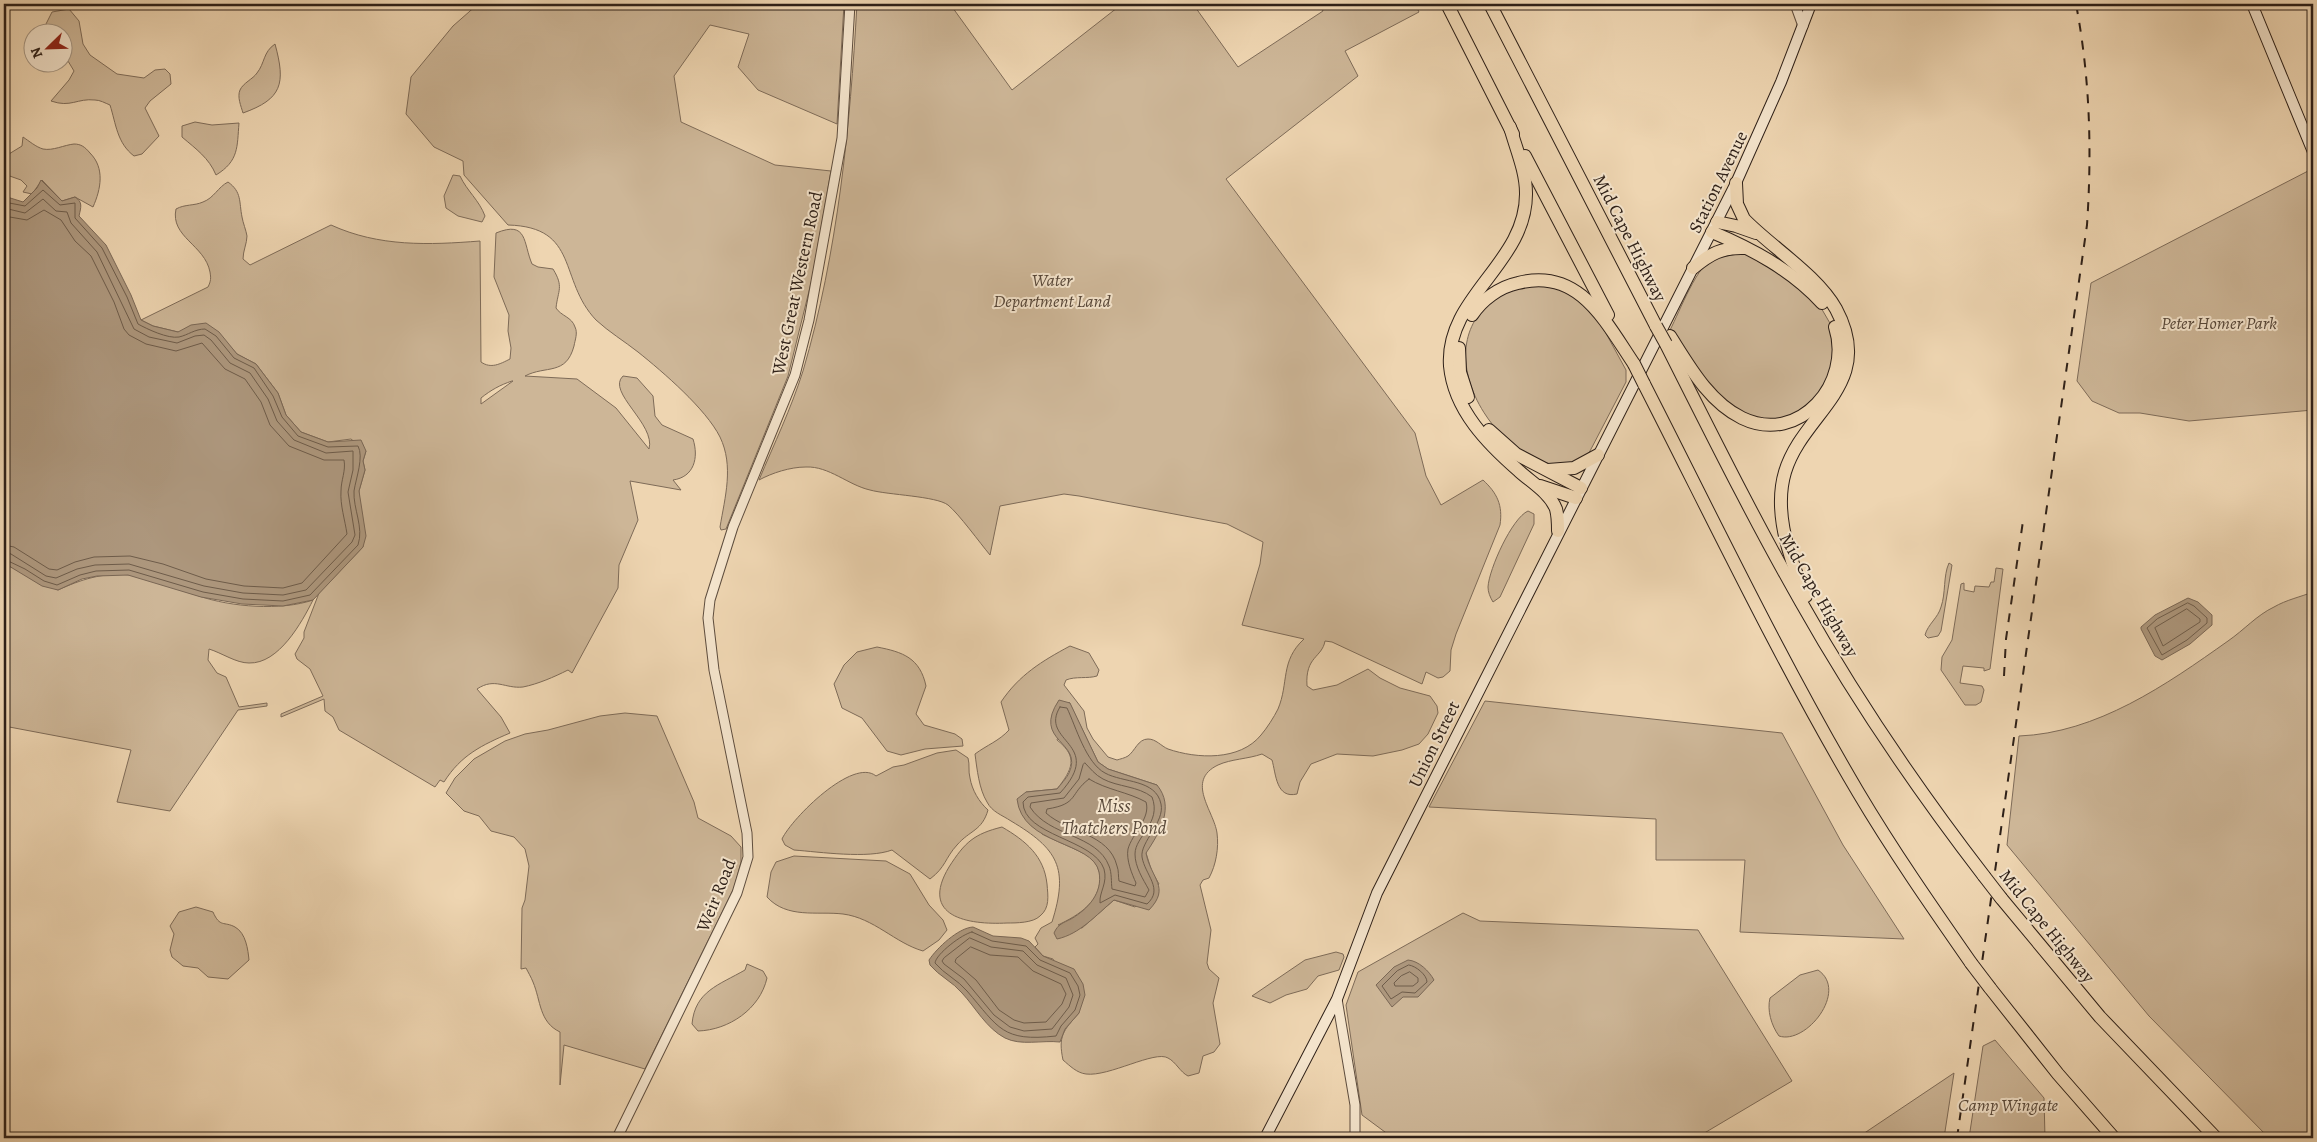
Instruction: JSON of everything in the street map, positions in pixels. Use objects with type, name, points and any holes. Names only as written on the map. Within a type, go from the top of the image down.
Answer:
[{"type":"highway","points":[[1447,4],[1510,127],[1638,366],[1644,384],[1826,737],[1900,860],[1971,963],[2058,1074],[2114,1138]]},
{"type":"highway","name":"Mid Cape Highway","points":[[1490,4],[1631,277],[1668,340],[1765,536],[1821,636],[1904,766],[2001,898],[2100,1017],[2216,1138]]},
{"type":"highway","points":[[1510,127],[1526,181],[1524,217],[1512,246],[1460,320],[1452,342],[1450,365],[1456,390],[1473,424],[1495,449],[1533,482],[1554,505],[1558,532]]},
{"type":"highway","points":[[1736,183],[1736,198],[1741,214],[1826,295],[1839,315],[1846,337],[1847,360],[1839,387],[1794,450],[1785,473],[1782,490],[1782,519],[1788,546],[1821,636]]},
{"type":"highway","points":[[1715,227],[1744,228],[1762,236]]},
{"type":"highway","points":[[1668,340],[1708,390],[1728,409],[1744,419],[1760,423],[1783,423],[1798,418],[1817,405],[1828,390],[1838,364],[1838,338],[1830,315],[1817,297],[1794,278],[1715,227]]},
{"type":"highway","points":[[1693,268],[1714,252],[1730,248],[1745,248]]},
{"type":"highway","points":[[1578,493],[1545,470],[1516,454],[1483,423],[1466,394],[1460,372],[1460,344],[1465,327],[1478,306],[1499,290],[1515,283],[1542,280],[1560,283],[1576,290],[1590,302],[1638,366]]},
{"type":"highway","points":[[1545,470],[1574,468],[1598,455]]},
{"type":"highway","points":[[1533,482],[1548,490],[1578,493]]},
{"type":"main road","name":"Station Avenue","points":[[1638,366],[1715,227],[1770,109],[1811,4]]},
{"type":"main road","points":[[2252,4],[2313,152]]},
{"type":"main road","name":"Union Street","points":[[1265,1138],[1337,999],[1377,893],[1598,455],[1638,366]]},
{"type":"street","name":"West Great Western Road","points":[[723,557],[743,499],[795,374],[809,320],[842,138],[850,4]]},
{"type":"street","points":[[1795,4],[1803,26]]},
{"type":"street","name":"Weir Road","points":[[617,1138],[727,915],[742,881],[747,863],[747,833],[708,633],[710,600],[723,557]]},
{"type":"street","points":[[1337,999],[1355,1105],[1355,1138]]},
{"type":"green space","points":[[478,4],[844,4],[837,124],[758,90],[738,67],[749,34],[710,25],[674,76],[681,122],[775,165],[831,171],[812,279],[788,376],[726,529],[721,530],[720,527],[726,493],[727,459],[720,437],[705,415],[659,370],[596,320],[584,305],[565,258],[557,245],[547,235],[531,228],[508,225],[464,175],[463,161],[434,147],[406,114],[411,77],[453,26]]},
{"type":"green space","name":"Water Department Land","points":[[857,4],[950,4],[1012,90],[1122,4],[1193,4],[1238,67],[1323,11],[1320,4],[1415,4],[1419,12],[1345,51],[1358,76],[1226,179],[1415,433],[1426,476],[1441,505],[1483,480],[1492,490],[1500,505],[1500,525],[1456,634],[1451,650],[1450,671],[1443,677],[1438,678],[1426,672],[1422,684],[1332,642],[1325,641],[1321,651],[1311,663],[1307,676],[1307,686],[1313,690],[1337,685],[1368,669],[1380,678],[1400,688],[1430,696],[1437,706],[1438,713],[1428,734],[1419,744],[1402,750],[1373,756],[1337,754],[1311,764],[1300,782],[1297,794],[1290,795],[1281,789],[1276,778],[1272,760],[1262,754],[1218,765],[1208,772],[1204,779],[1202,788],[1204,797],[1215,824],[1218,839],[1213,868],[1209,878],[1203,880],[1200,885],[1211,930],[1207,963],[1209,969],[1219,978],[1213,1003],[1220,1044],[1214,1052],[1203,1056],[1199,1073],[1188,1076],[1171,1060],[1162,1057],[1142,1060],[1096,1074],[1080,1072],[1063,1060],[1061,1045],[1063,1034],[1079,1013],[1053,959],[1043,956],[1035,947],[1038,944],[1035,938],[1041,928],[1052,922],[1057,903],[1059,874],[1056,862],[1040,841],[989,805],[980,785],[975,754],[1009,730],[1001,702],[1015,684],[1041,663],[1070,646],[1089,653],[1099,670],[1097,676],[1066,680],[1064,685],[1084,711],[1087,728],[1093,739],[1108,757],[1117,760],[1125,757],[1142,741],[1148,739],[1156,741],[1168,749],[1205,756],[1218,756],[1242,750],[1252,743],[1268,726],[1278,709],[1288,664],[1296,647],[1304,639],[1242,625],[1260,564],[1263,542],[1227,524],[1064,494],[1000,506],[990,555],[958,515],[942,502],[862,488],[823,469],[814,467],[788,469],[759,480],[788,413],[803,371],[825,281],[841,189],[851,96]],"holes":[[[1069,702],[1098,762],[1108,769],[1157,785],[1146,853],[1152,872],[1159,884],[1135,907],[1114,900],[1082,928],[1058,925],[1074,917],[1088,906],[1093,900],[1100,884],[1099,871],[1091,858],[1042,834],[1026,792],[1057,789],[1069,770],[1071,758],[1064,746],[1057,740]]]},
{"type":"green space","points":[[69,9],[79,21],[83,44],[90,55],[117,74],[144,78],[155,70],[165,69],[170,74],[171,84],[150,101],[145,108],[159,136],[142,154],[134,156],[124,145],[118,133],[110,105],[95,100],[83,100],[64,104],[51,101],[69,80],[74,71],[72,68],[72,22],[47,22],[52,12]]},
{"type":"green space","points":[[275,44],[280,70],[278,88],[266,102],[243,113],[239,99],[240,90],[257,73],[266,54]]},
{"type":"green space","points":[[195,122],[212,125],[239,123],[237,146],[233,159],[224,170],[216,175],[206,159],[182,137],[182,126]]},
{"type":"green space","points":[[23,137],[43,149],[74,144],[81,145],[86,149],[95,159],[100,172],[100,186],[93,207],[75,197],[62,201],[42,180],[32,194],[23,192],[27,186],[21,180],[4,174],[4,157],[22,146]]},
{"type":"green space","name":"Peter Homer Park","points":[[2310,170],[2313,179],[2313,410],[2189,421],[2140,413],[2119,413],[2092,401],[2077,381],[2091,283]]},
{"type":"green space","points":[[453,175],[460,176],[480,205],[485,216],[482,222],[458,216],[446,208],[444,196]]},
{"type":"green space","points":[[228,182],[238,194],[247,236],[243,259],[250,265],[331,225],[367,237],[404,243],[480,241],[481,362],[488,365],[499,364],[510,359],[509,315],[494,277],[496,233],[514,229],[523,236],[532,264],[538,267],[553,269],[559,285],[556,308],[574,324],[576,329],[574,346],[566,362],[561,366],[525,376],[577,379],[616,408],[649,449],[646,429],[621,391],[620,383],[623,376],[637,378],[653,396],[655,416],[662,425],[693,439],[695,460],[693,466],[686,475],[673,480],[681,490],[630,481],[638,520],[619,565],[618,588],[572,673],[568,670],[546,680],[523,687],[489,684],[477,689],[501,717],[510,733],[473,752],[458,765],[444,782],[440,780],[435,787],[339,730],[333,717],[325,711],[324,699],[281,717],[281,714],[323,696],[310,669],[297,659],[295,654],[304,638],[304,632],[319,593],[363,547],[359,491],[365,470],[363,461],[366,451],[351,439],[328,442],[301,432],[286,415],[278,393],[256,364],[237,354],[228,344],[153,326],[141,320],[208,287],[211,276],[207,263],[178,227],[176,209],[207,200]],"holes":[[[513,381],[481,404],[481,398],[485,395]]]},
{"type":"green space","points":[[1743,252],[1801,287],[1820,306],[1831,325],[1835,359],[1822,392],[1792,416],[1776,420],[1757,419],[1742,414],[1723,401],[1696,369],[1670,330],[1702,268],[1716,256]]},
{"type":"green space","points":[[1539,284],[1563,289],[1596,315],[1626,370],[1626,382],[1590,451],[1569,464],[1545,463],[1520,451],[1498,430],[1479,404],[1468,375],[1466,345],[1481,310],[1492,299],[1502,293]]},
{"type":"green space","points":[[1528,511],[1534,514],[1534,524],[1500,597],[1493,602],[1488,587],[1492,569],[1502,545],[1515,523]]},
{"type":"green space","points":[[4,563],[58,590],[92,578],[119,574],[146,579],[226,603],[286,606],[313,600],[296,630],[280,649],[270,657],[249,663],[209,649],[208,660],[217,673],[226,677],[239,707],[267,703],[267,706],[238,710],[170,811],[117,802],[131,750],[4,726]]},
{"type":"green space","points":[[1949,563],[1952,565],[1941,631],[1938,636],[1928,638],[1925,635],[1926,631],[1940,611],[1943,602]]},
{"type":"green space","points":[[1996,568],[2003,569],[1990,669],[1984,671],[1984,668],[1963,666],[1960,683],[1982,686],[1984,690],[1981,702],[1976,705],[1965,705],[1941,670],[1942,657],[1952,640],[1961,584],[1964,583],[1964,590],[1974,592],[1975,586],[1989,587],[1991,582],[1994,582]]},
{"type":"green space","points":[[2313,592],[2313,1138],[2269,1138],[2149,1016],[2007,845],[2019,736],[2048,733],[2076,726],[2129,704],[2155,690],[2204,658],[2268,610],[2283,602]]},
{"type":"green space","points":[[877,647],[895,651],[915,663],[923,676],[926,686],[916,714],[924,725],[955,734],[962,739],[963,746],[925,749],[901,755],[887,751],[862,718],[842,708],[834,684],[844,665],[857,652]]},
{"type":"green space","points":[[1485,701],[1782,733],[1843,845],[1904,939],[1740,932],[1745,860],[1656,860],[1656,819],[1429,807]]},
{"type":"green space","points":[[625,713],[657,716],[694,802],[698,818],[731,836],[741,847],[741,862],[734,888],[645,1069],[564,1045],[560,1085],[560,1032],[553,1028],[544,1017],[531,978],[526,968],[521,969],[522,908],[525,900],[529,866],[525,849],[514,837],[491,831],[479,816],[464,811],[446,793],[455,778],[474,759],[505,741],[525,734],[600,716]]},
{"type":"green space","points":[[956,750],[968,758],[972,787],[979,800],[988,810],[979,826],[957,845],[930,879],[892,850],[870,854],[844,854],[794,850],[785,845],[782,839],[788,829],[824,792],[839,782],[853,775],[866,772],[876,776],[893,767],[937,753]]},
{"type":"green space","points":[[1002,827],[1026,844],[1038,857],[1042,865],[1048,901],[1043,913],[1033,920],[1015,923],[977,922],[952,915],[944,907],[940,897],[941,884],[949,867],[960,851],[971,840]]},
{"type":"green space","points":[[794,856],[886,861],[910,874],[929,905],[943,920],[947,930],[939,940],[923,951],[854,916],[803,913],[784,909],[767,897],[771,872],[776,862]]},
{"type":"green space","points":[[196,907],[213,912],[220,922],[235,927],[244,937],[249,960],[228,979],[208,977],[198,968],[183,966],[172,957],[170,950],[174,934],[170,926],[179,912]]},
{"type":"green space","points":[[1463,913],[1480,921],[1698,930],[1792,1081],[1696,1138],[1390,1138],[1389,1135],[1362,1115],[1346,1005],[1358,972]]},
{"type":"green space","points":[[1336,952],[1343,954],[1344,957],[1339,970],[1318,976],[1307,989],[1286,995],[1270,1003],[1252,996],[1305,960]]},
{"type":"green space","points":[[747,964],[763,971],[767,978],[758,999],[732,1022],[710,1030],[698,1031],[692,1024],[694,1013],[703,996],[745,970]]},
{"type":"green space","points":[[1818,970],[1826,979],[1829,990],[1820,1014],[1811,1025],[1801,1032],[1790,1037],[1779,1036],[1770,1017],[1770,998],[1800,975]]},
{"type":"green space","name":"Camp Wingate","points":[[1995,1040],[2044,1098],[2045,1138],[1969,1138],[1983,1046]]},
{"type":"green space","name":"Camp Wingate","points":[[1954,1073],[1944,1138],[1857,1138]]},
{"type":"water","points":[[41,180],[62,201],[75,197],[79,201],[81,207],[79,216],[106,245],[131,295],[141,320],[153,326],[178,332],[191,325],[206,323],[219,332],[237,354],[256,364],[278,393],[286,415],[301,432],[328,442],[361,440],[366,451],[363,461],[365,470],[359,491],[366,536],[363,547],[313,600],[283,606],[242,604],[201,597],[128,575],[97,576],[82,579],[58,590],[42,586],[4,563],[4,196],[23,202],[37,188]]},
{"type":"water","points":[[2188,598],[2198,602],[2212,615],[2212,625],[2190,644],[2162,660],[2155,656],[2141,627],[2155,615]]},
{"type":"water","name":"Miss Thatchers Pond","points":[[1059,700],[1070,703],[1098,762],[1108,769],[1157,785],[1165,802],[1165,811],[1164,819],[1156,837],[1146,853],[1159,889],[1159,895],[1149,910],[1114,900],[1073,933],[1057,939],[1054,933],[1057,928],[1077,915],[1093,900],[1100,880],[1099,872],[1094,862],[1084,854],[1044,835],[1031,826],[1022,814],[1017,799],[1026,792],[1057,789],[1069,773],[1072,762],[1070,754],[1054,733],[1051,725],[1052,714]]},
{"type":"water","points":[[973,927],[993,936],[1021,938],[1029,941],[1043,956],[1074,969],[1083,984],[1085,995],[1079,1013],[1065,1029],[1060,1042],[1018,1042],[998,1034],[958,989],[930,965],[929,960],[942,945],[961,931]]},
{"type":"water","points":[[1408,960],[1416,962],[1423,967],[1434,980],[1418,997],[1403,997],[1392,1007],[1376,985],[1394,967]]},
{"type":"railway","points":[[1957,1138],[2087,225],[2089,114],[2081,32],[2076,4]]},
{"type":"railway","points":[[2004,676],[2006,639],[2023,521]]}]
